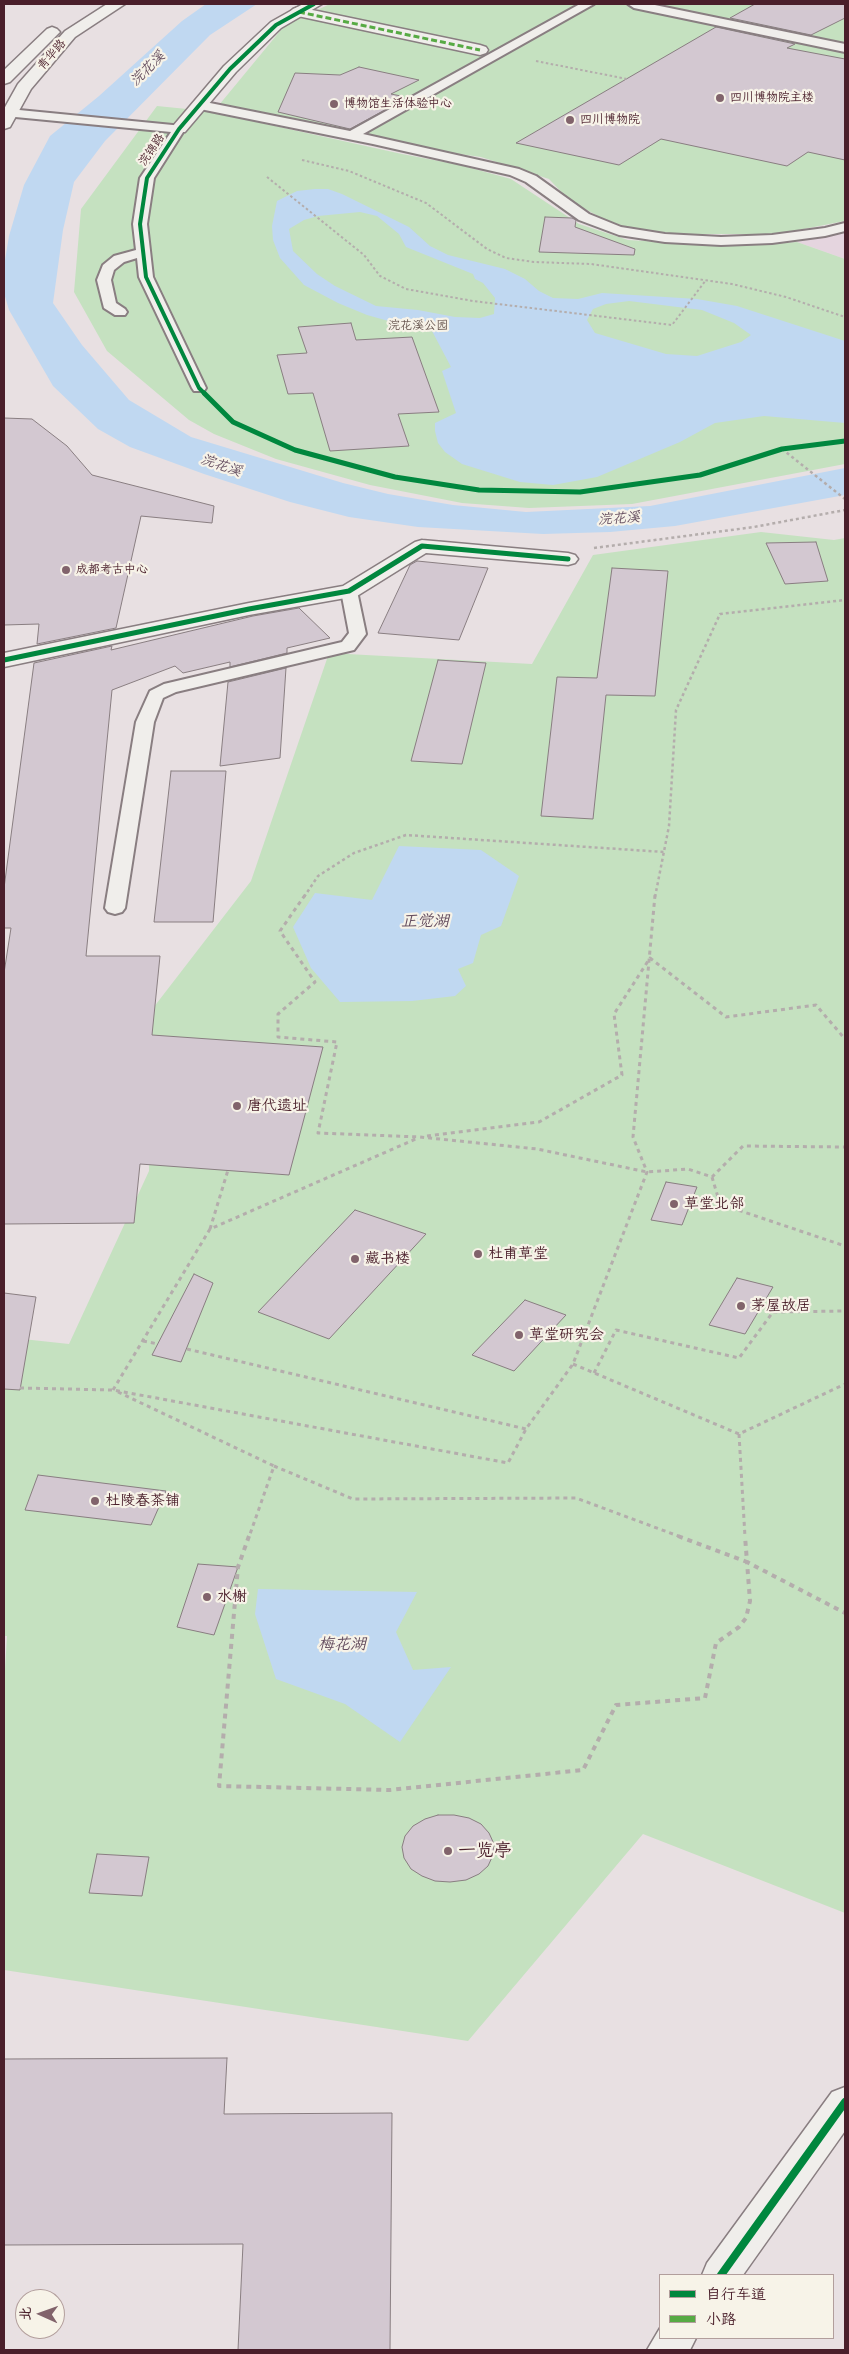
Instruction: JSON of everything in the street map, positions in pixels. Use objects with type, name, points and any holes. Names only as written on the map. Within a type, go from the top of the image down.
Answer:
[{"type":"street","name":"青华路","points":[[6,118],[24,87],[70,34],[117,4]]},
{"type":"street","points":[[279,4],[305,8],[480,50]]},
{"type":"street","name":"浣锦路","points":[[180,129],[230,69],[276,25],[305,8]]},
{"type":"street","name":"青华路","points":[[4,79],[69,16]]},
{"type":"street","points":[[4,660],[249,609],[349,591],[422,546],[568,560]]},
{"type":"street","points":[[722,2274],[845,2102]]},
{"type":"street","points":[[667,2350],[675,2339]]},
{"type":"lane","points":[[352,136],[588,4]]},
{"type":"lane","points":[[634,4],[842,44]]},
{"type":"lane","points":[[819,54],[842,44]]},
{"type":"lane","points":[[200,105],[514,172],[531,179],[584,217],[619,231],[665,238],[720,241],[772,239],[825,232],[845,227]]},
{"type":"lane","points":[[6,118],[51,116],[180,129]]},
{"type":"lane","name":"浣锦路","points":[[180,129],[147,178],[140,224],[146,276],[199,388]]},
{"type":"lane","points":[[120,312],[109,305],[104,280],[108,268],[119,260],[143,252]]},
{"type":"lane","points":[[115,908],[145,722],[156,695],[170,688],[348,646],[358,634],[349,591]]},
{"type":"path","points":[[536,61],[627,79]]},
{"type":"path","points":[[302,160],[349,171],[426,203],[487,250],[506,258],[534,262],[591,264],[706,280],[786,297],[845,316]]},
{"type":"path","points":[[267,177],[333,228],[364,255],[380,276],[406,289],[473,301],[672,325],[706,280]]},
{"type":"path","points":[[199,388],[233,422],[295,450],[394,477],[479,490],[580,492],[700,475],[782,449],[845,441]]},
{"type":"path","points":[[782,449],[845,499]]},
{"type":"path","points":[[592,549],[754,527],[845,510]]},
{"type":"path","points":[[20,1388],[113,1390],[508,1463],[526,1429],[574,1364],[647,1172],[633,1137],[655,894],[669,826],[676,710],[720,614],[845,600]]},
{"type":"path","points":[[664,852],[406,835],[354,853],[318,876],[280,931],[315,982],[278,1014],[278,1037],[337,1042],[318,1133],[420,1137],[537,1149],[647,1172],[688,1170],[712,1177]]},
{"type":"path","points":[[650,958],[726,1017],[816,1005],[845,1039]]},
{"type":"path","points":[[210,1229],[420,1137],[539,1122],[622,1075],[614,1014],[650,958]]},
{"type":"path","points":[[712,1177],[742,1146],[845,1146]]},
{"type":"path","points":[[113,1390],[210,1229],[228,1170]]},
{"type":"path","points":[[712,1177],[720,1204],[845,1246]]},
{"type":"path","points":[[594,1373],[616,1330],[738,1358],[774,1312],[845,1311]]},
{"type":"path","points":[[143,1341],[158,1344]]},
{"type":"path","points":[[187,1349],[526,1429]]},
{"type":"path","points":[[574,1364],[739,1434],[845,1383]]},
{"type":"path","points":[[113,1390],[274,1466],[353,1499],[576,1498],[747,1562],[845,1613]]},
{"type":"path","points":[[274,1466],[238,1567],[219,1786],[390,1790],[583,1770],[616,1705],[705,1698],[716,1643],[739,1627],[746,1618],[750,1601],[739,1434]]},
{"type":"shaded area","points":[[845,232],[845,259],[797,242]]},
{"type":"green space","name":"四川博物院","points":[[330,4],[845,4],[845,221],[778,234],[677,234],[642,230],[611,223],[570,201],[549,179],[481,157],[438,151],[219,105],[285,25]]},
{"type":"green space","name":"浣花溪公园","points":[[157,106],[207,111],[460,165],[511,179],[579,224],[628,240],[728,246],[797,242],[845,259],[845,464],[632,504],[529,508],[462,503],[370,485],[276,459],[214,434],[189,420],[107,351],[74,292],[81,209]]},
{"type":"green space","name":"杜甫草堂","points":[[761,532],[834,540],[845,538],[845,1913],[643,1834],[468,2041],[4,1970],[4,1685],[7,1636],[4,1636],[4,1337],[69,1344],[149,1171],[150,1012],[251,881],[329,653],[532,664],[593,555]]},
{"type":"water","name":"浣花溪","points":[[206,4],[257,4],[210,35],[105,141],[74,182],[63,230],[53,303],[82,345],[129,400],[191,437],[343,483],[388,494],[453,505],[526,512],[650,506],[845,468],[845,495],[675,526],[610,532],[543,534],[418,527],[349,517],[290,502],[130,447],[98,429],[53,386],[9,310],[4,293],[4,266],[9,236],[24,185],[50,136],[99,96],[182,21]]},
{"type":"water","points":[[328,189],[342,194],[409,227],[430,246],[448,255],[505,269],[525,279],[539,291],[553,298],[578,299],[602,293],[697,299],[737,306],[845,341],[845,423],[764,416],[715,423],[680,442],[597,477],[553,485],[520,482],[462,464],[445,452],[438,443],[435,431],[435,423],[456,413],[442,371],[451,367],[432,331],[421,330],[367,315],[338,303],[304,285],[280,258],[273,240],[272,226],[277,201],[297,191]],"holes":[[[360,212],[377,216],[399,234],[406,247],[473,274],[475,279],[483,283],[495,298],[494,314],[480,318],[455,317],[418,310],[376,306],[335,286],[317,274],[293,251],[289,229],[304,220],[318,216]],[[629,301],[702,310],[734,323],[751,335],[741,342],[697,356],[666,354],[595,333],[587,320],[593,309],[606,304]]]},
{"type":"water","name":"正觉湖","points":[[399,846],[481,850],[519,876],[501,926],[481,935],[473,963],[458,969],[466,986],[455,996],[412,1001],[340,1002],[311,968],[293,927],[315,893],[372,900]]},
{"type":"water","name":"梅花湖","points":[[258,1589],[417,1592],[396,1632],[413,1670],[451,1667],[400,1742],[345,1704],[276,1679],[255,1614]]},
{"type":"building","points":[[755,4],[845,4],[845,18],[811,35],[730,18]]},
{"type":"building","name":"四川博物院主楼","points":[[716,27],[795,44],[787,48],[845,59],[845,160],[808,152],[787,166],[661,139],[619,165],[516,143]]},
{"type":"building","name":"博物馆生活体验中心","points":[[359,67],[419,80],[391,94],[401,96],[387,103],[394,105],[350,129],[278,112],[295,73],[340,75]]},
{"type":"building","points":[[545,217],[572,218],[576,220],[575,227],[635,249],[634,255],[539,252]]},
{"type":"building","points":[[351,323],[356,340],[412,337],[439,412],[398,414],[409,446],[330,451],[313,393],[288,394],[277,355],[307,353],[298,327]]},
{"type":"building","name":"成都考古中心","points":[[4,418],[32,419],[67,446],[92,475],[214,506],[212,523],[141,516],[116,628],[37,644],[39,624],[4,625]]},
{"type":"building","points":[[816,542],[828,581],[785,584],[766,543]]},
{"type":"building","points":[[417,561],[488,568],[459,640],[378,633],[410,565]]},
{"type":"building","points":[[612,568],[668,571],[655,696],[606,695],[593,819],[541,816],[557,677],[597,678]]},
{"type":"building","points":[[299,608],[330,638],[287,648],[287,653],[230,667],[230,662],[183,673],[175,666],[112,690],[86,956],[160,956],[152,1035],[323,1047],[289,1175],[140,1164],[134,1223],[4,1224],[4,973],[11,928],[4,928],[4,888],[34,663],[112,646],[111,650],[253,616]]},
{"type":"building","points":[[438,660],[486,663],[462,764],[411,761]]},
{"type":"building","points":[[286,668],[280,758],[220,766],[228,682]]},
{"type":"building","points":[[171,771],[226,771],[213,922],[154,922]]},
{"type":"building","name":"草堂北邻","points":[[666,1182],[697,1187],[682,1225],[651,1220]]},
{"type":"building","name":"藏书楼","points":[[355,1210],[426,1234],[329,1339],[258,1312]]},
{"type":"building","points":[[194,1274],[213,1283],[181,1362],[152,1355]]},
{"type":"building","name":"茅屋故居","points":[[737,1278],[773,1287],[745,1334],[709,1325]]},
{"type":"building","points":[[4,1293],[36,1297],[20,1390],[4,1389]]},
{"type":"building","name":"草堂研究会","points":[[525,1300],[566,1315],[514,1371],[472,1355]]},
{"type":"building","name":"杜陵春茶铺","points":[[38,1475],[166,1491],[151,1525],[25,1510]]},
{"type":"building","name":"水榭","points":[[198,1564],[238,1567],[214,1635],[177,1627]]},
{"type":"building","name":"一览亭","points":[[438,1815],[454,1815],[469,1818],[481,1824],[489,1833],[494,1844],[493,1855],[488,1866],[479,1874],[466,1880],[435,1881],[411,1869],[404,1858],[402,1847],[405,1836],[413,1826],[425,1819]]},
{"type":"building","points":[[97,1854],[149,1857],[142,1896],[89,1893]]},
{"type":"building","points":[[227,2058],[224,2114],[392,2113],[390,2350],[238,2350],[243,2244],[4,2245],[4,2059]]},
{"type":"marked path","points":[[299,12],[480,50]]},
{"type":"cycle path","points":[[314,4],[276,25],[230,69],[179,129],[147,178],[140,224],[146,277],[199,388],[233,422],[295,450],[395,477],[479,490],[580,492],[700,475],[782,449],[845,441]]},
{"type":"cycle path","points":[[4,660],[249,609],[349,591],[422,546],[568,559]]},
{"type":"cycle path","points":[[722,2274],[845,2102]]},
{"type":"place","name":"四川博物院主楼","points":[[720,98]]},
{"type":"place","name":"博物馆生活体验中心","points":[[334,104]]},
{"type":"place","name":"四川博物院","points":[[570,120]]},
{"type":"place","name":"成都考古中心","points":[[66,570]]},
{"type":"place","name":"唐代遗址","points":[[237,1106]]},
{"type":"place","name":"草堂北邻","points":[[674,1204]]},
{"type":"place","name":"杜甫草堂","points":[[478,1254]]},
{"type":"place","name":"藏书楼","points":[[355,1259]]},
{"type":"place","name":"茅屋故居","points":[[741,1306]]},
{"type":"place","name":"草堂研究会","points":[[519,1335]]},
{"type":"place","name":"杜陵春茶铺","points":[[95,1501]]},
{"type":"place","name":"水榭","points":[[207,1597]]},
{"type":"place","name":"一览亭","points":[[448,1851]]}]
